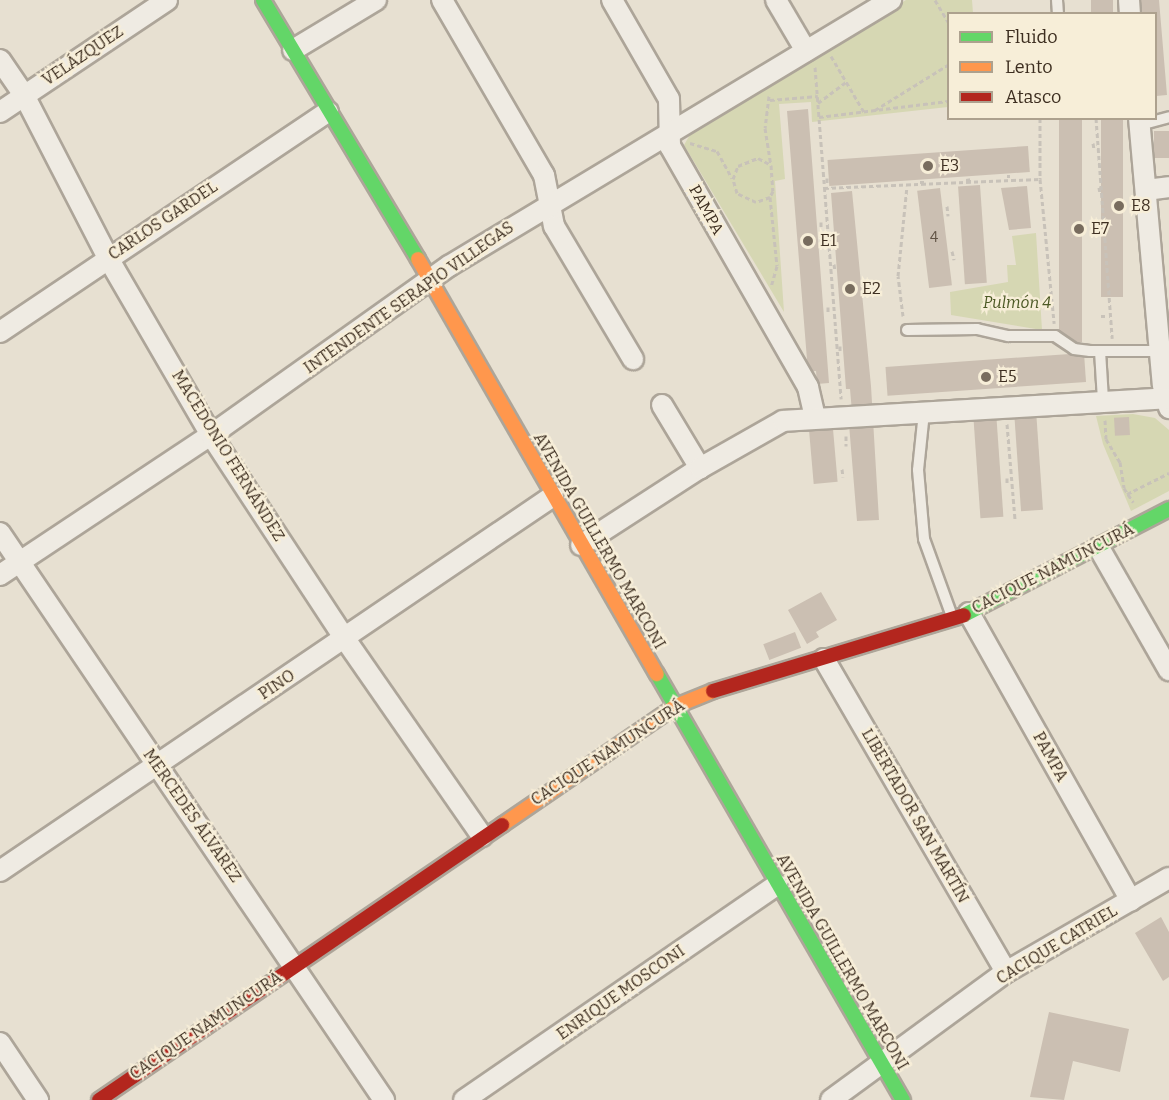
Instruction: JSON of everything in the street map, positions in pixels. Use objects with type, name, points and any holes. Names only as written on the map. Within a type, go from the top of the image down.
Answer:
[{"type":"main road","name":"AVENIDA GUILLERMO MARCONI","points":[[263,0],[431,282],[903,1100]]},
{"type":"main road","name":"CACIQUE NAMUNCURÁ","points":[[99,1100],[482,836],[676,706],[708,692],[961,617],[1169,510]]},
{"type":"street","name":"VELÁZQUEZ","points":[[0,112],[167,0]]},
{"type":"street","points":[[293,50],[376,0]]},
{"type":"street","points":[[442,0],[544,176],[554,226],[633,359]]},
{"type":"street","points":[[612,0],[669,99],[669,141]]},
{"type":"street","points":[[776,0],[814,47]]},
{"type":"street","name":"INTENDENTE SERAPIO VILLEGAS","points":[[0,574],[211,435],[431,282],[449,266],[551,202],[669,141],[762,78],[891,0]]},
{"type":"street","name":"MACEDONIO FERNÁNDEZ","points":[[0,60],[24,95],[108,258],[211,435],[345,639],[482,836]]},
{"type":"street","name":"CARLOS GARDEL","points":[[0,332],[328,112]]},
{"type":"street","points":[[581,545],[700,468],[776,424],[815,417],[844,426],[924,412],[1103,400],[1167,403],[1160,351],[1139,122]]},
{"type":"street","name":"PAMPA","points":[[669,141],[756,300],[808,387],[815,417]]},
{"type":"street","points":[[1146,189],[1169,188]]},
{"type":"street","points":[[662,405],[700,468]]},
{"type":"street","name":"PINO","points":[[0,871],[553,496]]},
{"type":"street","name":"MERCEDES ÁLVAREZ","points":[[0,533],[384,1100]]},
{"type":"street","points":[[1099,548],[1169,670]]},
{"type":"street","name":"PAMPA","points":[[961,617],[1131,901]]},
{"type":"street","name":"LIBERTADOR SAN MARTÍN","points":[[824,659],[1006,972]]},
{"type":"street","name":"CACIQUE CATRIEL","points":[[831,1100],[884,1065],[1006,972],[1169,878]]},
{"type":"street","name":"ENRIQUE MOSCONI","points":[[464,1100],[777,885]]},
{"type":"street","points":[[0,1043],[39,1100]]},
{"type":"lane","points":[[907,330],[977,329],[1008,336],[1055,336],[1074,349],[1160,351]]},
{"type":"lane","points":[[1100,351],[1103,400]]},
{"type":"lane","points":[[924,412],[918,470],[924,539],[929,561],[961,617]]},
{"type":"path","points":[[934,0],[947,20]]},
{"type":"path","points":[[814,47],[846,81],[864,112]]},
{"type":"path","points":[[814,47],[846,446]]},
{"type":"path","points":[[874,111],[947,66]]},
{"type":"path","points":[[756,300],[775,280],[770,197],[771,165],[765,128],[770,100],[762,78]]},
{"type":"path","points":[[818,103],[846,81]]},
{"type":"path","points":[[770,100],[818,96]]},
{"type":"path","points":[[819,117],[947,101]]},
{"type":"path","points":[[1040,120],[1040,179],[1055,336]]},
{"type":"path","points":[[1096,120],[1113,351]]},
{"type":"path","points":[[669,141],[698,143],[717,151],[733,179],[737,193],[749,201],[770,197]]},
{"type":"path","points":[[1093,143],[1094,149]]},
{"type":"path","points":[[733,179],[738,166],[751,159],[771,165]]},
{"type":"path","points":[[827,178],[827,183]]},
{"type":"path","points":[[966,180],[972,179]]},
{"type":"path","points":[[824,188],[1040,179]]},
{"type":"path","points":[[920,182],[927,182]]},
{"type":"path","points":[[876,185],[882,185]]},
{"type":"path","points":[[907,185],[898,276],[899,303],[907,330]]},
{"type":"path","points":[[1098,186],[1100,194]]},
{"type":"path","points":[[947,206],[948,216]]},
{"type":"path","points":[[821,222],[821,228]]},
{"type":"path","points":[[1103,231],[1103,236]]},
{"type":"path","points":[[952,250],[954,260]]},
{"type":"path","points":[[834,264],[835,271]]},
{"type":"path","points":[[1106,270],[1107,278]]},
{"type":"path","points":[[828,307],[828,312]]},
{"type":"path","points":[[840,346],[840,351]]},
{"type":"path","points":[[1103,400],[1106,439],[1120,462],[1127,494],[1145,522]]},
{"type":"path","points":[[1005,407],[1015,519]]},
{"type":"path","points":[[842,469],[843,477]]},
{"type":"path","points":[[1127,494],[1169,473]]},
{"type":"green space","points":[[906,0],[972,0],[973,12],[947,12],[947,107],[812,122],[811,102],[779,104],[785,179],[775,181],[784,312],[684,145],[691,133]]},
{"type":"green space","name":"Pulmón 4","points":[[1036,233],[1042,330],[951,315],[950,292],[1008,282],[1007,265],[1016,265],[1012,236]]},
{"type":"green space","points":[[1133,414],[1155,418],[1169,430],[1169,491],[1131,511],[1103,444],[1096,416]]},
{"type":"building","points":[[1091,0],[1113,0],[1113,12],[1091,12]]},
{"type":"building","points":[[1137,0],[1159,0],[1167,95],[1157,96],[1157,12],[1138,12]]},
{"type":"building","name":"E1","points":[[808,109],[829,383],[817,384],[816,371],[808,372],[787,111]]},
{"type":"building","points":[[1059,120],[1082,120],[1082,342],[1059,342]]},
{"type":"building","name":"E8","points":[[1101,120],[1123,120],[1123,297],[1101,297]]},
{"type":"building","points":[[1154,131],[1169,131],[1169,158],[1154,158]]},
{"type":"building","name":"E3","points":[[1028,146],[1030,172],[829,186],[827,160]]},
{"type":"building","points":[[980,185],[987,283],[965,284],[958,187]]},
{"type":"building","name":"E3","points":[[1027,186],[1031,228],[1009,230],[1001,188]]},
{"type":"building","points":[[940,188],[952,285],[929,288],[917,191]]},
{"type":"building","points":[[852,191],[871,386],[879,520],[857,521],[848,412],[852,412],[850,389],[846,389],[831,193]]},
{"type":"building","name":"E5","points":[[1084,353],[1086,382],[888,396],[885,367]]},
{"type":"building","points":[[1036,410],[1043,510],[1021,511],[1014,412]]},
{"type":"building","points":[[996,411],[1003,517],[980,518],[973,413]]},
{"type":"building","points":[[1129,417],[1130,435],[1115,436],[1114,418]]},
{"type":"building","points":[[833,429],[838,482],[814,484],[809,431]]},
{"type":"building","points":[[821,592],[837,620],[816,632],[819,637],[807,644],[788,610]]},
{"type":"building","points":[[795,632],[801,648],[769,660],[763,644]]},
{"type":"building","points":[[1161,917],[1169,932],[1169,977],[1163,981],[1135,933]]},
{"type":"building","points":[[1049,1012],[1129,1029],[1120,1072],[1073,1061],[1064,1100],[1030,1097]]},
{"type":"traffic: fast","points":[[263,0],[418,259]]},
{"type":"traffic: fast","points":[[964,615],[1169,509]]},
{"type":"traffic: fast","points":[[657,674],[903,1100]]},
{"type":"traffic: slow","points":[[418,259],[657,674]]},
{"type":"traffic: slow","points":[[502,825],[676,706],[713,691]]},
{"type":"traffic: jam","points":[[713,691],[964,615]]},
{"type":"traffic: jam","points":[[99,1100],[502,825]]},
{"type":"place","name":"E3","points":[[928,166]]},
{"type":"place","name":"E8","points":[[1119,206]]},
{"type":"place","name":"E7","points":[[1079,229]]},
{"type":"place","name":"E1","points":[[808,241]]},
{"type":"place","name":"E2","points":[[850,289]]},
{"type":"place","name":"E5","points":[[986,377]]}]
